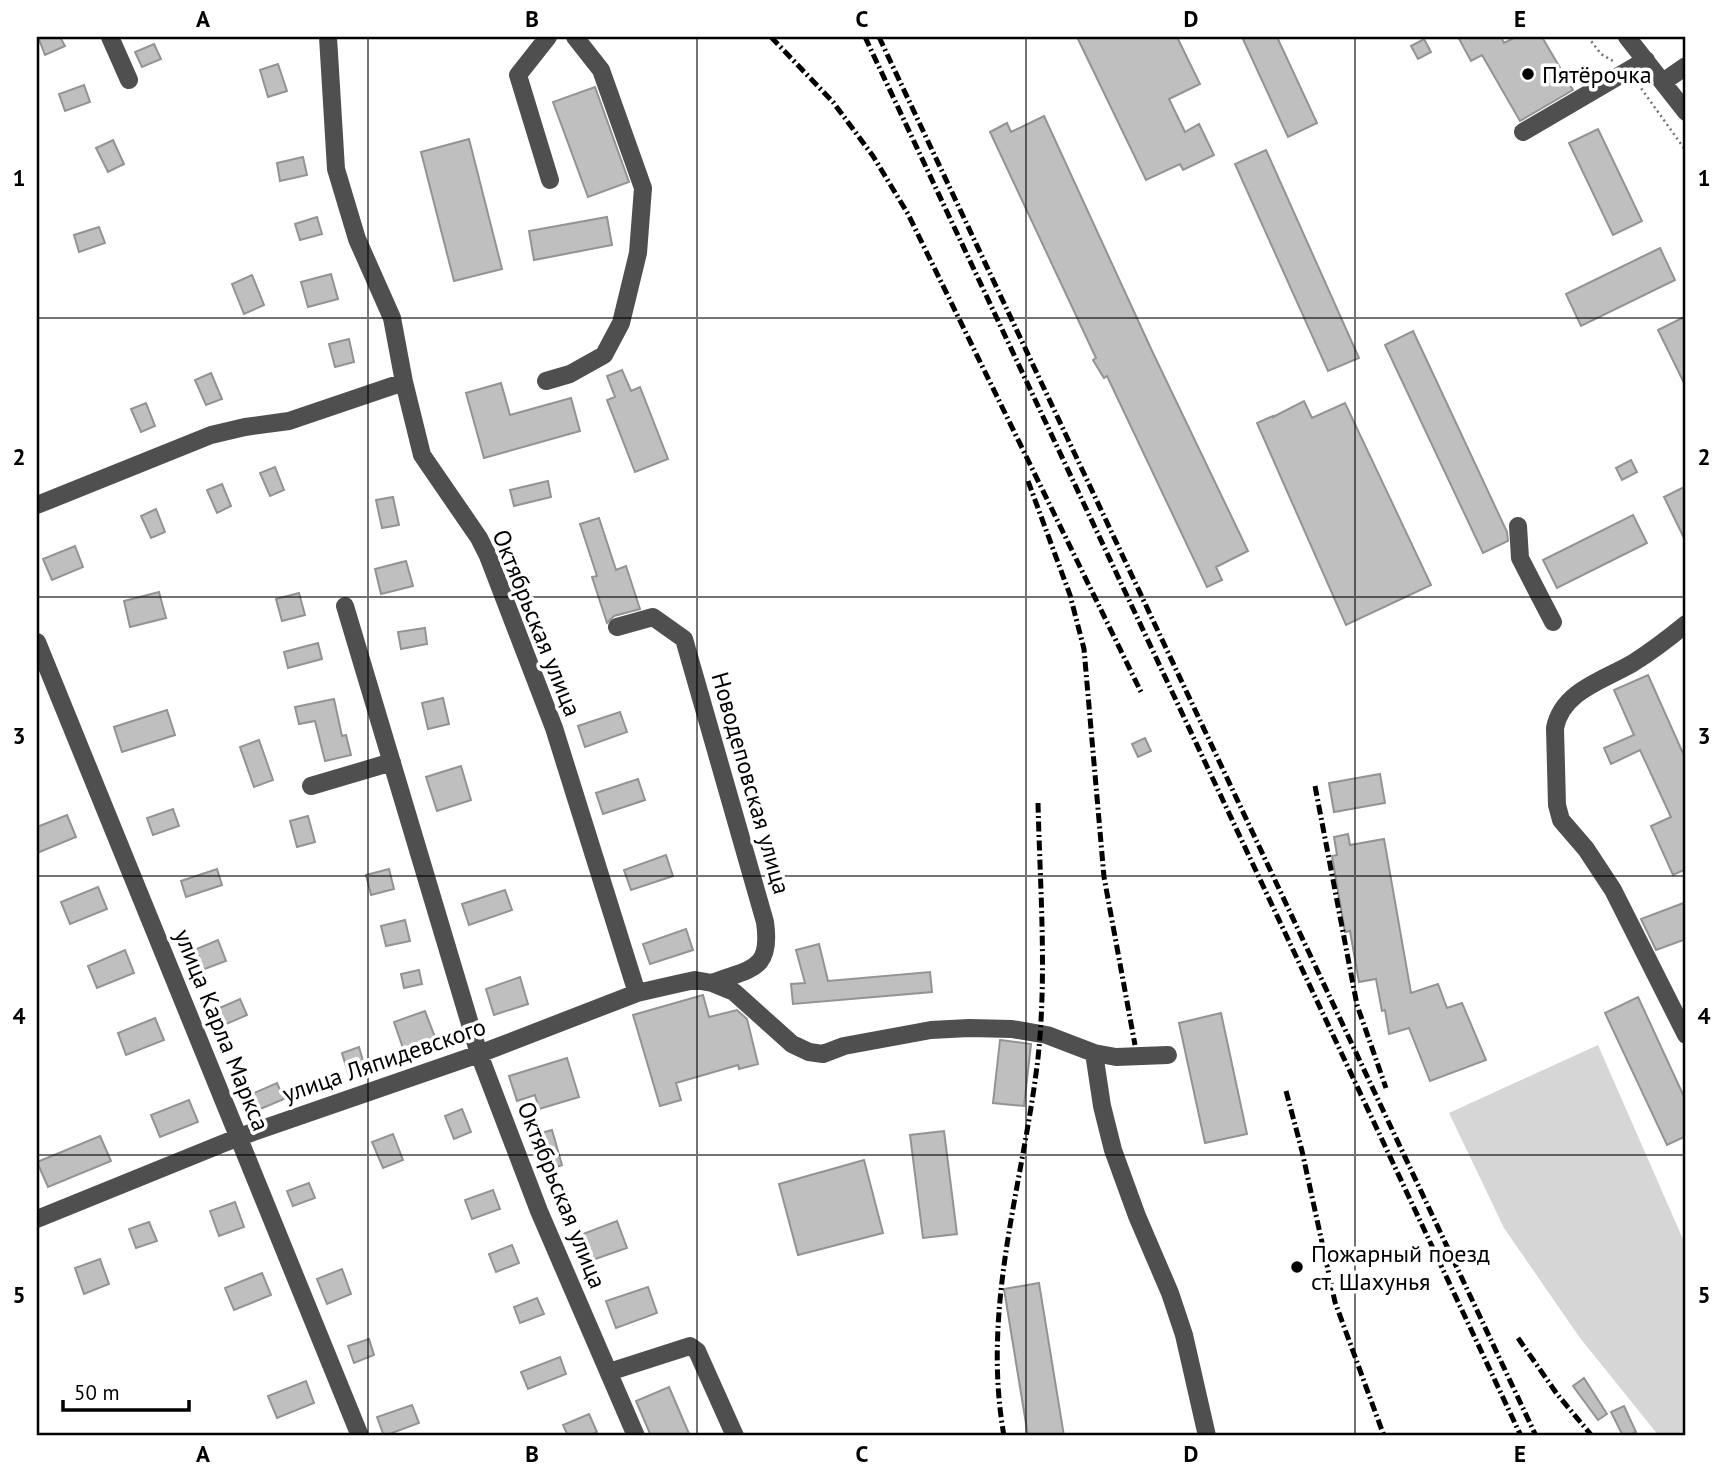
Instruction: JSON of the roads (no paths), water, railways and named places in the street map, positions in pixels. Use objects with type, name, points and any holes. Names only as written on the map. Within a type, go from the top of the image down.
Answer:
[{"type":"street","points":[[110,37],[129,80]]},
{"type":"street","name":"Октябрьская улица","points":[[328,37],[336,169],[358,239],[392,318],[422,455],[479,538],[488,556],[550,716],[638,993]]},
{"type":"street","points":[[548,37],[518,75],[550,180]]},
{"type":"street","points":[[546,381],[570,374],[604,355],[621,323],[638,253],[643,188],[601,70],[575,37]]},
{"type":"street","points":[[1627,37],[1686,112]]},
{"type":"street","points":[[1523,132],[1646,60]]},
{"type":"street","points":[[1663,82],[1686,66]]},
{"type":"street","points":[[37,505],[211,435],[289,421],[404,382]]},
{"type":"street","points":[[1518,526],[1520,558],[1553,622]]},
{"type":"street","name":"Октябрьская улица","points":[[345,606],[479,1054],[539,1211],[636,1436]]},
{"type":"street","name":"Новодеповская улица","points":[[617,627],[653,617],[684,639],[765,922],[767,939],[763,959],[755,966],[712,983]]},
{"type":"street","points":[[1686,624],[1660,646],[1594,682],[1565,705],[1558,715],[1555,728],[1557,805],[1561,820],[1586,849],[1613,890],[1686,1035]]},
{"type":"street","name":"улица Карла Маркса","points":[[37,642],[360,1436]]},
{"type":"street","points":[[311,786],[392,762]]},
{"type":"street","name":"улица Ляпидевского","points":[[37,1219],[239,1137],[479,1054],[638,993],[681,982],[712,983]]},
{"type":"street","points":[[712,983],[734,992],[792,1044],[816,1053],[823,1054],[844,1046],[931,1030],[970,1028],[1012,1029],[1047,1035],[1094,1053],[1116,1057],[1168,1055]]},
{"type":"street","points":[[1094,1053],[1102,1106],[1113,1150],[1184,1335],[1207,1436]]},
{"type":"street","points":[[608,1372],[690,1346],[697,1351],[735,1436]]},
{"type":"railway","points":[[771,37],[833,102],[873,156],[908,214],[1141,692]]},
{"type":"railway","points":[[865,37],[1521,1436]]},
{"type":"railway","points":[[879,37],[1536,1436]]},
{"type":"railway","points":[[1028,481],[1070,595],[1084,649],[1104,877],[1135,1045]]},
{"type":"railway","points":[[1315,786],[1357,1005],[1386,1088]]},
{"type":"railway","points":[[1004,1436],[998,1388],[997,1340],[1001,1293],[1041,1027],[1042,931],[1038,803]]},
{"type":"railway","points":[[1286,1091],[1335,1302],[1384,1436]]},
{"type":"railway","points":[[1518,1338],[1557,1394],[1592,1436]]},
{"type":"place","name":"Пятёрочка","points":[[1528,74]]},
{"type":"place","name":"Пожарный поезд ст. Шахунья","points":[[1297,1267]]}]
